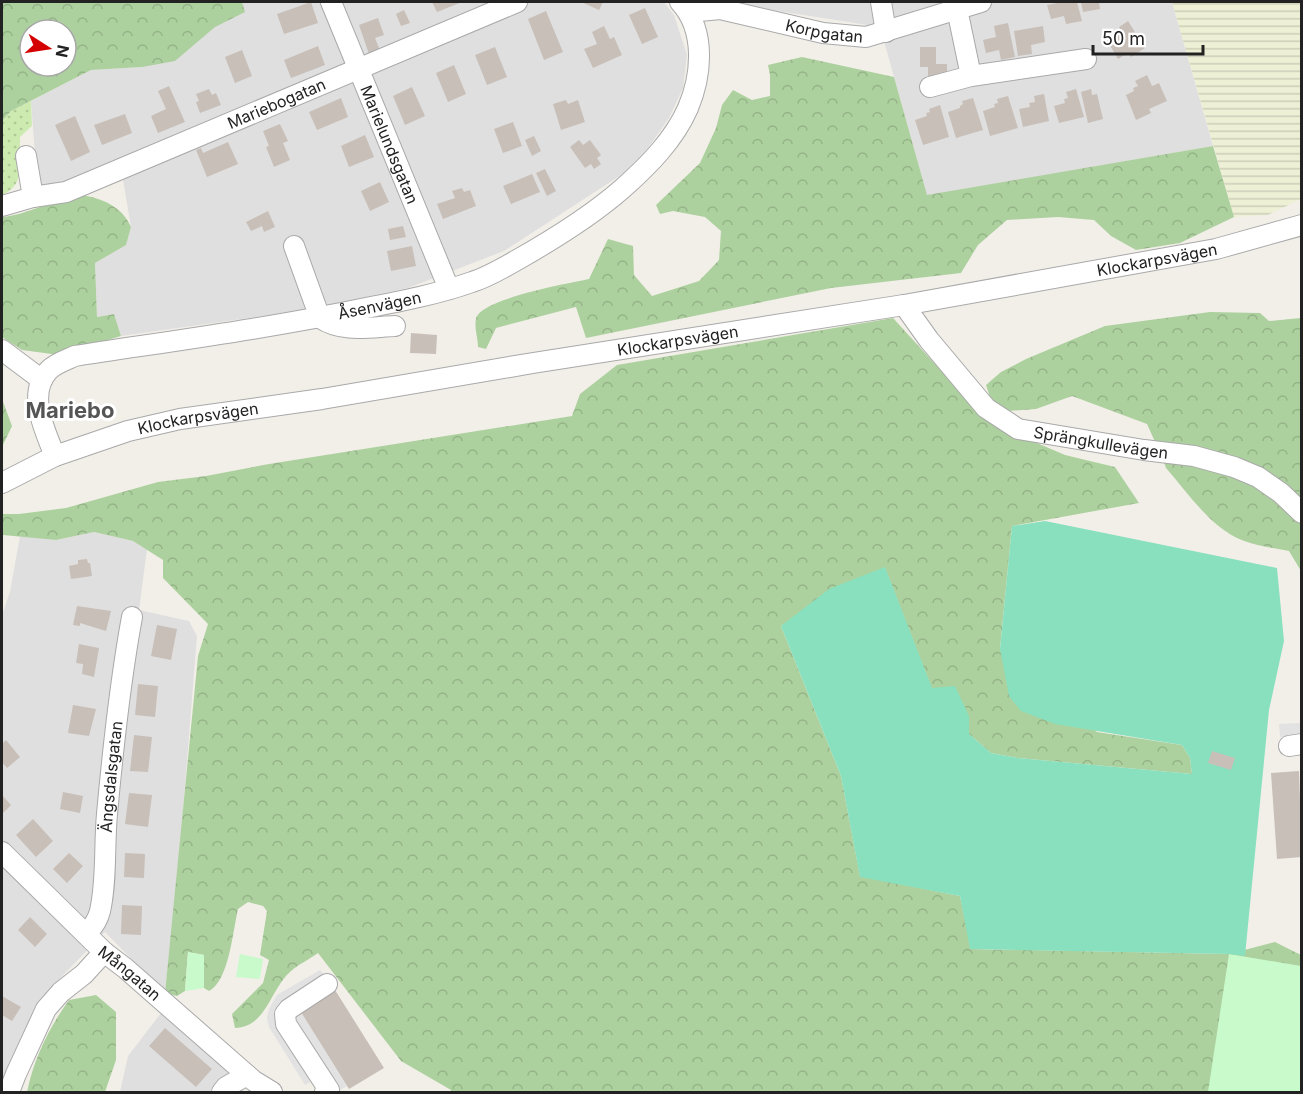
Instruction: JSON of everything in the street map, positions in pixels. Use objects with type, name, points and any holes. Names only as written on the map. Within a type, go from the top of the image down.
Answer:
[{"type":"street","name":"Marielundsgatan","points":[[331,2],[449,289]]},
{"type":"street","name":"Mariebogatan","points":[[2,206],[33,197],[66,192],[517,2]]},
{"type":"street","points":[[880,2],[886,32]]},
{"type":"street","name":"Korpgatan","points":[[684,7],[720,9],[844,36],[866,37],[981,2]]},
{"type":"street","name":"Åsenvägen","points":[[42,380],[57,364],[75,356],[320,318],[449,289],[474,282],[555,239],[605,204],[661,151],[683,120],[693,96],[699,72],[696,30],[684,7]]},
{"type":"street","points":[[957,9],[971,76]]},
{"type":"street","points":[[930,87],[971,76],[1086,59]]},
{"type":"street","points":[[26,156],[33,197]]},
{"type":"street","name":"Klockarpsvägen","points":[[55,456],[128,431],[180,419],[322,399],[904,305],[1216,249],[1302,225]]},
{"type":"street","points":[[294,246],[320,318],[330,325],[341,327],[395,326]]},
{"type":"street","name":"Sprängkullevägen","points":[[904,305],[929,340],[986,408],[1018,429],[1194,456],[1234,467],[1258,477],[1281,493],[1302,513]]},
{"type":"street","points":[[2,350],[42,380],[39,407],[55,456],[2,483]]},
{"type":"street","name":"Ängsdalsgatan","points":[[86,934],[94,926],[101,904],[106,816],[122,671],[132,617]]},
{"type":"street","name":"Mångatan","points":[[2,852],[104,952],[133,975],[252,1083],[273,1092]]},
{"type":"street","points":[[9,1092],[15,1074],[46,1009],[104,952]]},
{"type":"street","points":[[325,1092],[329,1090],[286,1024],[285,1018],[289,1009],[327,984]]},
{"type":"street","points":[[222,1092],[226,1087],[252,1083]]},
{"type":"shaded area","points":[[199,2],[664,2],[674,15],[687,55],[683,88],[669,118],[648,148],[624,173],[504,251],[408,288],[298,311],[121,336],[114,314],[97,317],[95,263],[126,244],[131,227],[123,180],[39,208],[31,101],[91,70],[142,67]]},
{"type":"shaded area","points":[[721,2],[1172,2],[1213,146],[927,196],[884,41],[874,26]]},
{"type":"shaded area","points":[[94,532],[133,541],[147,549],[139,610],[189,621],[197,636],[179,861],[165,993],[105,932],[38,1001],[2,1092],[2,615],[10,592],[20,536],[56,540]]},
{"type":"shaded area","points":[[1301,723],[1301,736],[1280,737],[1279,724]]},
{"type":"shaded area","points":[[320,970],[326,977],[301,1012],[347,1086],[340,1090],[328,1072],[305,1085],[269,1027],[267,1018],[277,995]]},
{"type":"shaded area","points":[[161,1013],[233,1073],[244,1092],[120,1092],[128,1056]]},
{"type":"green space","points":[[2,2],[242,2],[245,12],[215,27],[175,61],[142,67],[91,70],[78,77],[78,18],[18,18],[18,78],[75,78],[11,111],[2,121]]},
{"type":"green space","points":[[1172,2],[1301,2],[1301,199],[1268,215],[1234,217]]},
{"type":"green space","points":[[802,57],[894,77],[927,195],[1213,146],[1234,217],[1180,243],[1136,250],[1111,236],[1094,220],[1058,217],[1007,220],[978,245],[961,273],[831,288],[586,338],[576,307],[496,328],[486,349],[478,347],[476,319],[481,312],[492,305],[526,293],[589,279],[608,239],[633,246],[634,275],[652,296],[699,281],[719,260],[721,231],[705,217],[673,211],[660,214],[656,205],[700,163],[716,128],[722,105],[733,90],[752,100],[770,96],[768,65]]},
{"type":"green space","points":[[31,101],[32,126],[20,137],[18,178],[10,191],[2,195],[2,121],[11,111]]},
{"type":"green space","points":[[81,195],[97,198],[111,205],[123,214],[131,227],[126,245],[95,263],[97,317],[114,314],[121,336],[59,355],[22,350],[2,337],[2,217]]},
{"type":"green space","points":[[1210,312],[1260,313],[1269,321],[1301,318],[1301,503],[1156,444],[1147,424],[1072,396],[1036,409],[1007,411],[990,397],[986,385],[1001,372],[1105,326]]},
{"type":"green space","points":[[893,318],[988,422],[1065,455],[1115,467],[1139,503],[1012,526],[1000,649],[1097,732],[1182,745],[1190,758],[1192,774],[1018,758],[991,753],[969,734],[969,716],[932,689],[885,568],[781,626],[841,776],[860,876],[960,896],[971,949],[1229,954],[1275,942],[1301,955],[1301,1092],[451,1092],[401,1061],[318,953],[294,968],[254,1021],[246,1026],[235,1028],[232,1014],[263,983],[269,960],[260,955],[267,911],[263,906],[248,902],[238,909],[226,966],[216,985],[209,991],[204,988],[204,955],[188,952],[185,991],[177,996],[165,993],[198,656],[208,624],[163,578],[163,560],[133,541],[94,532],[56,540],[3,535],[2,514],[66,508],[158,482],[572,416],[580,394],[617,365]]},
{"type":"green space","points":[[2,399],[12,426],[2,447]]},
{"type":"green space","points":[[1163,459],[1241,479],[1278,498],[1292,510],[1301,525],[1301,571],[1289,551],[1241,540],[1215,523],[1166,468]]},
{"type":"green space","points":[[1045,521],[1277,568],[1284,641],[1269,710],[1245,956],[970,949],[960,896],[860,877],[841,776],[781,626],[829,589],[885,567],[932,688],[955,686],[969,716],[969,734],[991,753],[1018,758],[1192,774],[1190,758],[1182,745],[1055,724],[1021,711],[1009,696],[1000,649],[1012,526]]},
{"type":"green space","points":[[188,952],[204,955],[204,988],[185,991]]},
{"type":"green space","points":[[240,954],[263,959],[260,978],[236,977]]},
{"type":"green space","points":[[1229,954],[1301,966],[1301,1092],[1208,1092]]},
{"type":"green space","points":[[96,995],[116,1012],[116,1060],[105,1092],[27,1092],[43,1044],[69,1000]]},
{"type":"building","points":[[311,2],[318,23],[284,34],[277,14]]},
{"type":"building","points":[[432,2],[462,2],[437,12]]},
{"type":"building","points":[[581,2],[603,2],[599,10]]},
{"type":"building","points":[[1077,2],[1082,21],[1066,24],[1064,16],[1051,19],[1047,5]]},
{"type":"building","points":[[1081,2],[1099,2],[1100,9],[1083,12]]},
{"type":"building","points":[[645,8],[658,37],[642,44],[629,15]]},
{"type":"building","points":[[404,10],[410,23],[401,26],[396,14]]},
{"type":"building","points":[[546,11],[563,52],[544,60],[528,19]]},
{"type":"building","points":[[378,18],[384,35],[375,38],[381,53],[370,57],[359,25]]},
{"type":"building","points":[[1128,21],[1145,48],[1131,57],[1128,53],[1118,59],[1108,42],[1122,32],[1119,27]]},
{"type":"building","points":[[1008,23],[1015,57],[1001,60],[999,50],[986,53],[983,40],[996,37],[994,26]]},
{"type":"building","points":[[604,26],[610,39],[614,37],[622,55],[593,68],[584,49],[597,44],[592,32]]},
{"type":"building","points":[[1043,26],[1045,42],[1031,45],[1032,54],[1018,56],[1014,31]]},
{"type":"building","points":[[318,46],[325,65],[291,78],[284,60]]},
{"type":"building","points":[[495,47],[507,77],[487,85],[475,55]]},
{"type":"building","points":[[920,47],[936,47],[936,64],[947,64],[947,77],[928,77],[928,67],[920,67]]},
{"type":"building","points":[[242,50],[252,76],[235,83],[225,57]]},
{"type":"building","points":[[454,65],[466,94],[448,102],[436,73]]},
{"type":"building","points":[[1147,75],[1152,86],[1159,83],[1167,101],[1149,109],[1151,113],[1136,120],[1126,95],[1138,86],[1135,81]]},
{"type":"building","points":[[169,86],[185,122],[158,133],[151,116],[166,109],[158,91]]},
{"type":"building","points":[[412,87],[425,116],[405,125],[393,96]]},
{"type":"building","points":[[209,89],[212,95],[216,93],[221,105],[200,113],[196,94]]},
{"type":"building","points":[[1076,89],[1084,117],[1059,123],[1054,106],[1065,103],[1064,99],[1068,98],[1066,92]]},
{"type":"building","points":[[1091,89],[1092,95],[1097,94],[1103,119],[1088,123],[1081,92]]},
{"type":"building","points":[[1044,94],[1049,121],[1023,127],[1019,109],[1030,107],[1029,103],[1035,102],[1034,96]]},
{"type":"building","points":[[1008,96],[1018,128],[990,136],[983,111],[995,107],[994,104],[998,103],[997,99]]},
{"type":"building","points":[[341,98],[348,117],[317,130],[309,112]]},
{"type":"building","points":[[973,98],[983,130],[956,138],[948,112],[960,108],[962,101]]},
{"type":"building","points":[[566,100],[568,104],[578,100],[585,122],[561,130],[553,104]]},
{"type":"building","points":[[940,105],[949,137],[923,145],[915,120],[927,116],[929,109]]},
{"type":"building","points":[[125,114],[132,133],[102,145],[94,125]]},
{"type":"building","points":[[75,116],[90,152],[71,161],[55,125]]},
{"type":"building","points":[[513,122],[522,146],[503,153],[494,129]]},
{"type":"building","points":[[280,124],[288,141],[283,143],[290,160],[274,167],[266,147],[269,146],[263,131]]},
{"type":"building","points":[[365,135],[374,157],[349,167],[341,146]]},
{"type":"building","points":[[534,136],[541,151],[532,156],[525,140]]},
{"type":"building","points":[[579,140],[583,145],[590,140],[601,155],[597,158],[601,164],[594,169],[591,164],[585,168],[570,147]]},
{"type":"building","points":[[228,142],[238,164],[207,177],[196,150],[201,148],[203,153]]},
{"type":"building","points":[[545,169],[556,191],[547,196],[536,173]]},
{"type":"building","points":[[532,174],[540,192],[511,204],[503,186]]},
{"type":"building","points":[[380,182],[389,202],[370,211],[361,191]]},
{"type":"building","points":[[462,188],[464,192],[470,190],[476,206],[443,219],[437,204],[455,198],[452,191]]},
{"type":"building","points":[[268,211],[275,227],[264,232],[262,226],[251,231],[246,222]]},
{"type":"building","points":[[403,226],[406,237],[390,240],[388,229]]},
{"type":"building","points":[[412,246],[416,266],[391,271],[387,251]]},
{"type":"building","points":[[411,333],[437,335],[436,354],[410,353]]},
{"type":"building","points":[[87,559],[92,576],[71,579],[69,566],[78,564],[78,560]]},
{"type":"building","points":[[77,606],[111,611],[106,631],[80,623],[80,626],[73,625]]},
{"type":"building","points":[[157,625],[177,629],[171,660],[151,656]]},
{"type":"building","points":[[79,644],[99,648],[94,677],[82,674],[83,664],[76,663]]},
{"type":"building","points":[[138,684],[158,686],[155,717],[135,715]]},
{"type":"building","points":[[73,705],[96,709],[89,736],[68,733]]},
{"type":"building","points":[[134,735],[152,737],[148,772],[130,771]]},
{"type":"building","points":[[6,740],[20,757],[7,768],[2,762],[2,744]]},
{"type":"building","points":[[1212,751],[1235,758],[1231,770],[1208,763]]},
{"type":"building","points":[[1299,771],[1302,857],[1277,859],[1271,773]]},
{"type":"building","points":[[63,792],[83,796],[80,813],[60,809]]},
{"type":"building","points":[[129,793],[152,795],[148,827],[125,824]]},
{"type":"building","points":[[2,795],[11,805],[2,814]]},
{"type":"building","points":[[33,819],[53,841],[36,857],[16,835]]},
{"type":"building","points":[[69,853],[83,866],[67,883],[53,869]]},
{"type":"building","points":[[125,853],[145,854],[144,878],[124,877]]},
{"type":"building","points":[[122,905],[142,906],[141,935],[121,934]]},
{"type":"building","points":[[30,917],[47,934],[35,947],[18,930]]},
{"type":"building","points":[[335,990],[384,1068],[349,1089],[301,1012]]},
{"type":"building","points":[[2,996],[21,1007],[12,1021],[2,1015]]},
{"type":"building","points":[[165,1028],[212,1069],[196,1087],[149,1046]]},
{"type":"district","name":"Mariebo","points":[[70,410]]}]
